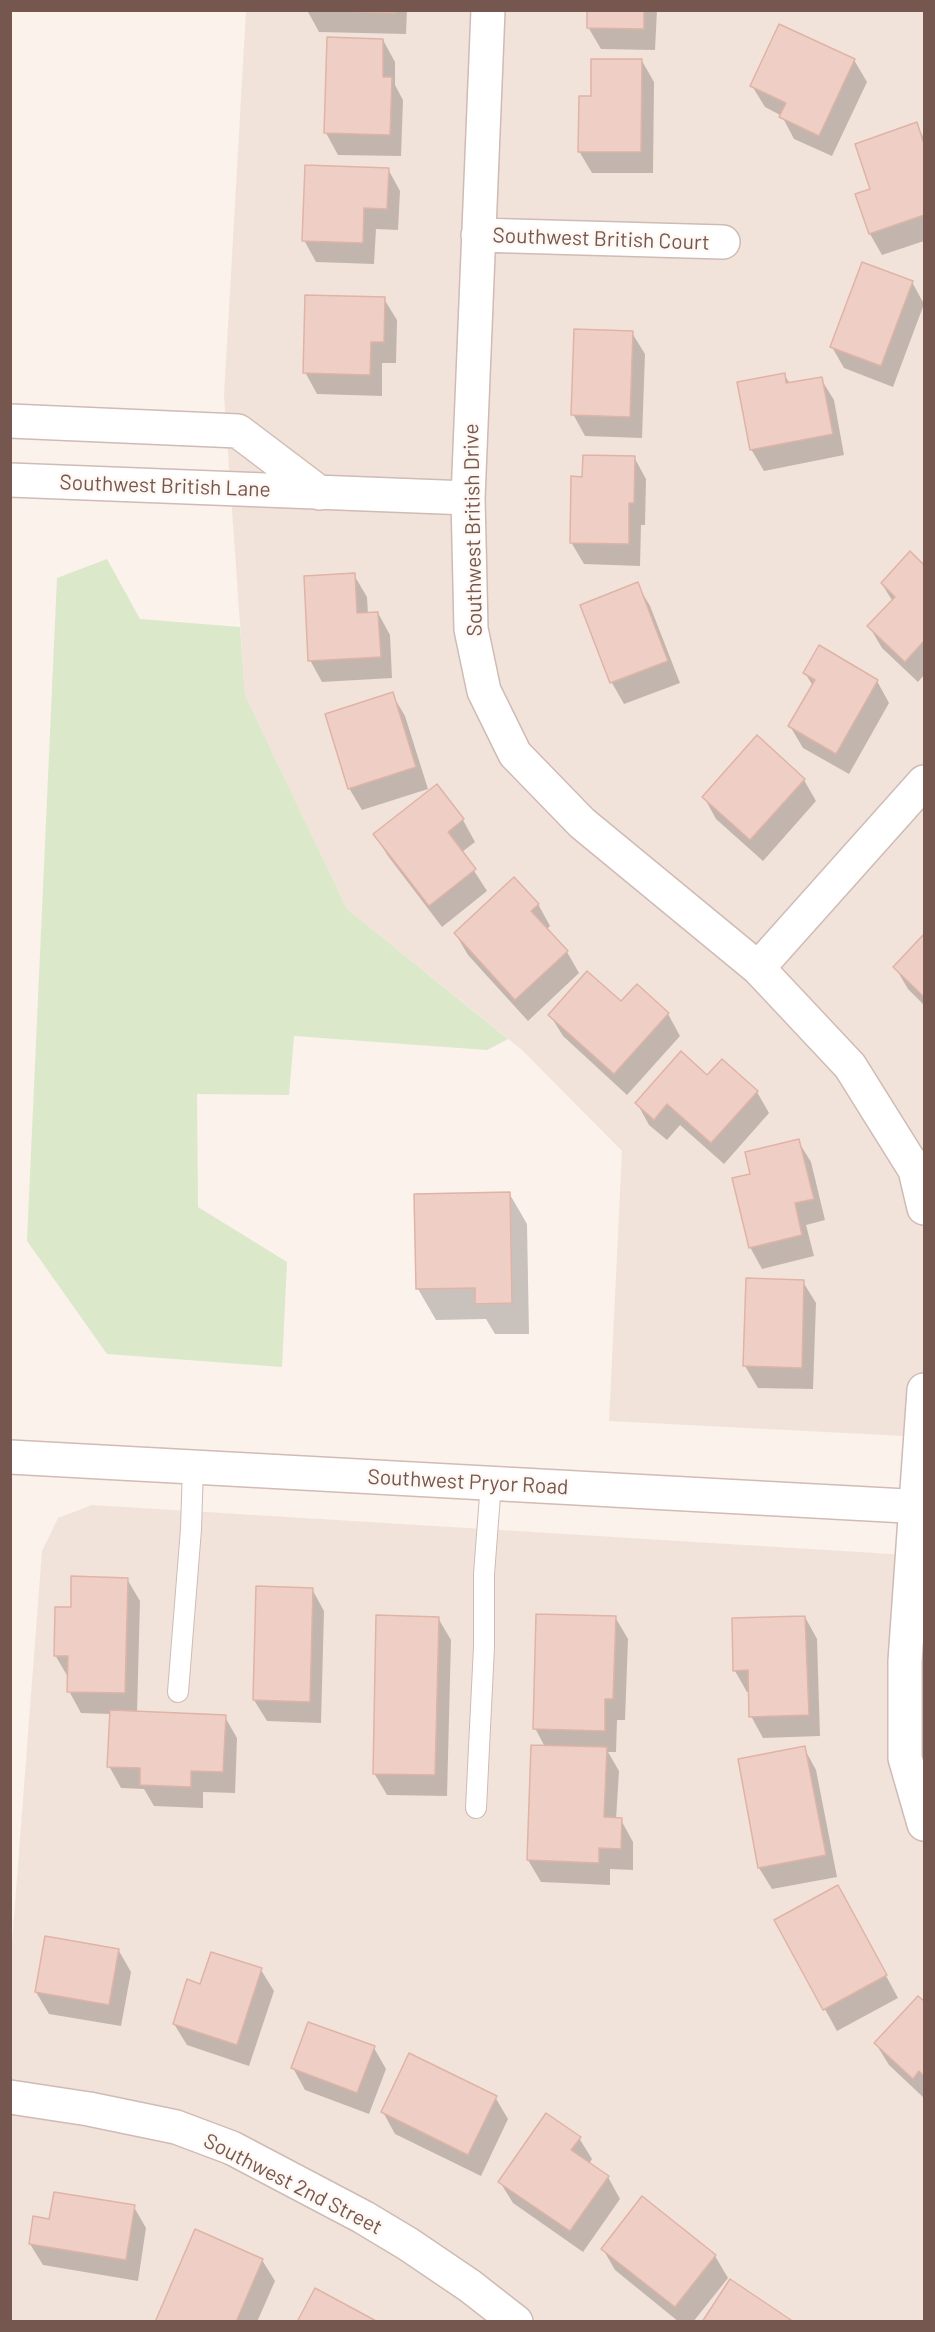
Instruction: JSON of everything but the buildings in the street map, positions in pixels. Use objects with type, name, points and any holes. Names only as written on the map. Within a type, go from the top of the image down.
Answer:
[{"type":"street","name":"Southwest British Drive","points":[[488,10],[468,498],[471,629],[484,691],[516,754],[582,823],[758,968],[850,1066],[920,1168]]},
{"type":"street","name":"Southwest British Court","points":[[478,235],[723,242]]},
{"type":"street","name":"Southwest British Lane","points":[[10,421],[238,431],[320,492]]},
{"type":"street","name":"Southwest British Lane","points":[[10,480],[468,498]]},
{"type":"street","points":[[758,968],[924,782]]},
{"type":"street","points":[[920,1168],[924,1208]]},
{"type":"street","points":[[924,1390],[921,1507],[905,1661],[904,1758],[924,1824]]},
{"type":"street","name":"Southwest Pryor Road","points":[[10,1457],[921,1507]]},
{"type":"street","name":"Southwest 2nd Street","points":[[10,2097],[89,2109],[176,2127],[232,2148],[363,2217],[408,2244],[470,2286],[516,2322]]},
{"type":"lane","points":[[178,1692],[191,1529],[193,1467]]},
{"type":"lane","points":[[476,1808],[484,1647],[484,1574],[491,1483]]},
{"type":"shaded area","points":[[246,11],[924,11],[924,1437],[609,1421],[622,1151],[522,1050],[347,909],[245,695],[224,396]]},
{"type":"shaded area","points":[[92,1505],[924,1556],[924,2321],[11,2322],[11,1956],[42,1551],[58,1518]]},
{"type":"green space","points":[[107,559],[140,619],[240,627],[245,695],[347,909],[508,1039],[487,1050],[294,1036],[289,1095],[197,1094],[198,1207],[287,1262],[282,1367],[107,1354],[27,1241],[57,578]]}]
